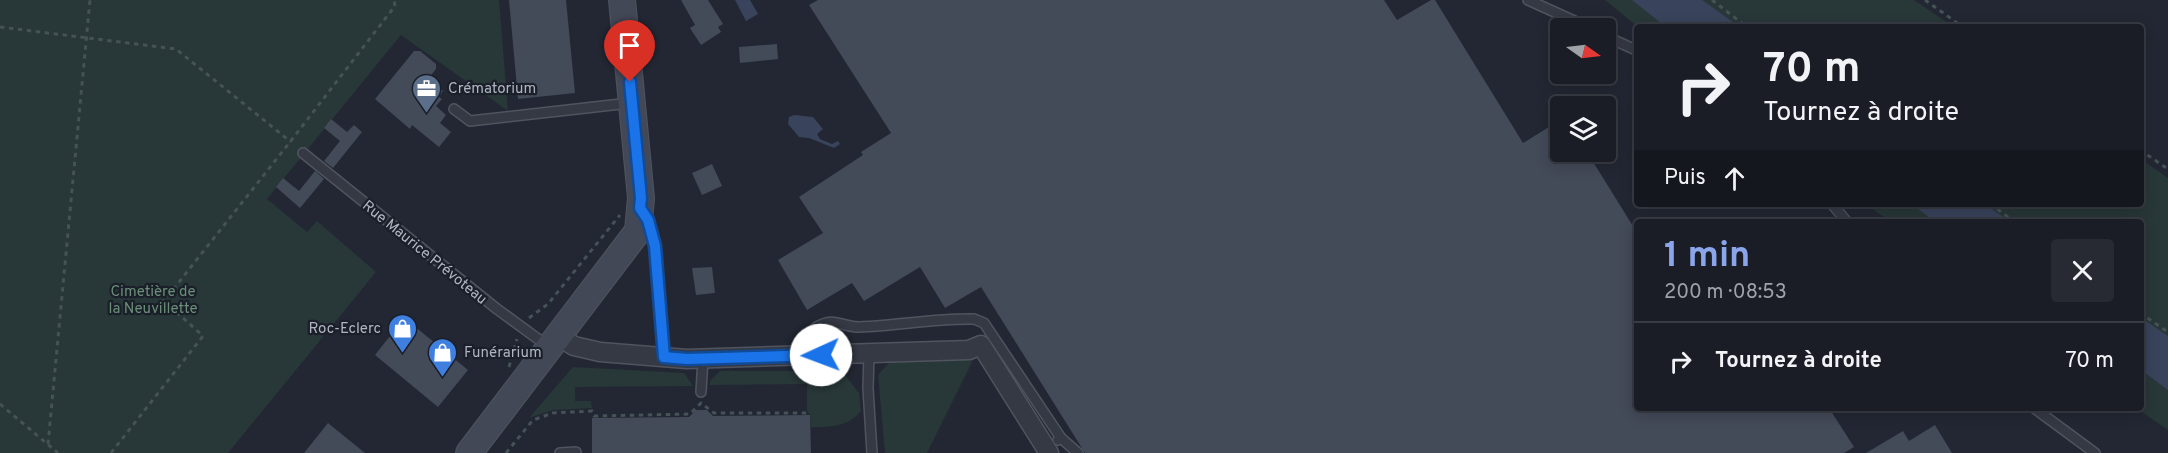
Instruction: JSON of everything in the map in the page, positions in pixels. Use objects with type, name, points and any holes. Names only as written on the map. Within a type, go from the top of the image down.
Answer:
[{"type":"street","points":[[469,453],[554,342],[633,217],[641,198],[622,0]]},
{"type":"street","points":[[554,342],[600,352],[703,358],[969,350],[981,345],[1052,446]]},
{"type":"lane","points":[[1528,0],[1568,18]]},
{"type":"lane","points":[[1616,41],[1634,49]]},
{"type":"lane","points":[[454,109],[470,121],[632,103]]},
{"type":"lane","name":"Rue Maurice Prévoteau","points":[[303,153],[521,327],[554,342]]},
{"type":"lane","points":[[1834,207],[1844,219]]},
{"type":"lane","points":[[633,217],[648,220],[655,246],[664,357]]},
{"type":"lane","points":[[798,355],[804,341],[823,324],[834,322],[856,327],[974,319],[984,323],[1052,446],[1078,453]]},
{"type":"lane","points":[[868,353],[872,453]]},
{"type":"lane","points":[[701,392],[703,358]]},
{"type":"lane","points":[[2038,411],[2095,453]]},
{"type":"lane","points":[[560,453],[576,452]]},
{"type":"path","points":[[48,444],[90,0]]},
{"type":"path","points":[[111,453],[203,336],[164,301],[395,6],[394,0]]},
{"type":"path","points":[[1712,0],[1743,24]]},
{"type":"path","points":[[1925,0],[1959,24]]},
{"type":"path","points":[[0,27],[176,49],[303,153]]},
{"type":"path","points":[[2144,153],[2168,169]]},
{"type":"path","points":[[1994,207],[2011,219]]},
{"type":"path","points":[[506,375],[521,327],[534,313],[548,304],[633,217]]},
{"type":"path","points":[[2144,316],[2168,332]]},
{"type":"path","points":[[507,453],[533,420],[553,413],[592,411],[594,416],[690,414],[701,403],[714,413],[809,413]]},
{"type":"path","points":[[0,404],[58,453]]},
{"type":"green space","name":"Cimetière de la Neuvillette","points":[[0,0],[499,0],[508,111],[401,35],[267,199],[307,232],[317,221],[376,272],[228,453],[0,453]]},
{"type":"green space","points":[[1605,0],[1914,0],[1950,24],[1634,24]]},
{"type":"green space","points":[[2144,161],[2168,178],[2168,430],[2140,411],[2144,411],[2144,219],[1886,219],[1870,207],[2144,207]]},
{"type":"green space","points":[[894,357],[974,358],[927,453],[885,453],[878,375]]},
{"type":"green space","points":[[573,367],[684,373],[693,386],[575,387],[575,401],[591,401],[592,408],[553,410],[529,418]]},
{"type":"green space","points":[[720,371],[842,371],[859,393],[861,411],[844,423],[811,427],[810,415],[807,411],[807,384],[709,385]]},
{"type":"water","points":[[735,0],[750,0],[758,14],[746,21]]},
{"type":"water","points":[[1632,0],[1702,0],[1736,24],[1662,24]]},
{"type":"water","points":[[794,115],[813,117],[823,129],[817,134],[820,139],[832,144],[838,141],[840,144],[834,148],[809,138],[799,137],[788,124],[789,117]]},
{"type":"water","points":[[1915,207],[1989,207],[2006,219],[1932,219]]},
{"type":"water","points":[[2144,320],[2168,336],[2168,390],[2144,372]]},
{"type":"building","points":[[509,0],[566,0],[575,93],[518,99]]},
{"type":"building","points":[[681,0],[708,0],[723,24],[718,27],[721,32],[701,45],[690,28],[695,25]]},
{"type":"building","points":[[818,0],[1384,0],[1397,20],[1431,0],[1435,0],[1523,143],[1550,126],[1550,162],[1593,162],[1634,228],[1634,411],[1831,411],[1854,447],[1844,453],[1085,453],[981,287],[945,308],[920,267],[864,301],[852,283],[807,310],[778,260],[823,233],[799,197],[863,155],[861,152],[891,133],[809,5]]},
{"type":"building","points":[[777,44],[778,59],[740,63],[739,47]]},
{"type":"building","points":[[414,51],[420,51],[436,64],[436,69],[428,79],[443,91],[439,97],[442,99],[436,106],[446,115],[440,123],[451,132],[439,147],[412,125],[410,129],[375,99]]},
{"type":"building","points":[[331,119],[347,132],[354,125],[362,132],[333,168],[324,161],[340,141],[324,128]]},
{"type":"building","points":[[712,164],[722,186],[702,195],[692,173]]},
{"type":"building","points":[[315,171],[324,179],[300,208],[276,187],[283,178],[299,191]]},
{"type":"building","points":[[712,267],[715,293],[696,295],[692,268]]},
{"type":"building","points":[[401,322],[410,329],[413,325],[468,370],[438,407],[375,355]]},
{"type":"building","points":[[696,410],[707,410],[713,416],[810,415],[811,453],[592,453],[592,418],[689,417]]},
{"type":"building","points":[[328,423],[365,453],[304,453]]},
{"type":"building","points":[[1935,425],[1952,453],[1866,453],[1903,431],[1909,441]]},
{"type":"place","name":"Crématorium","points":[[427,114]]},
{"type":"place","name":"Roc-Eclerc","points":[[402,354]]},
{"type":"place","name":"Funérarium","points":[[443,378]]},
{"type":"route","points":[[630,82],[640,208],[648,220],[655,246],[664,357],[687,359],[821,355]]}]
